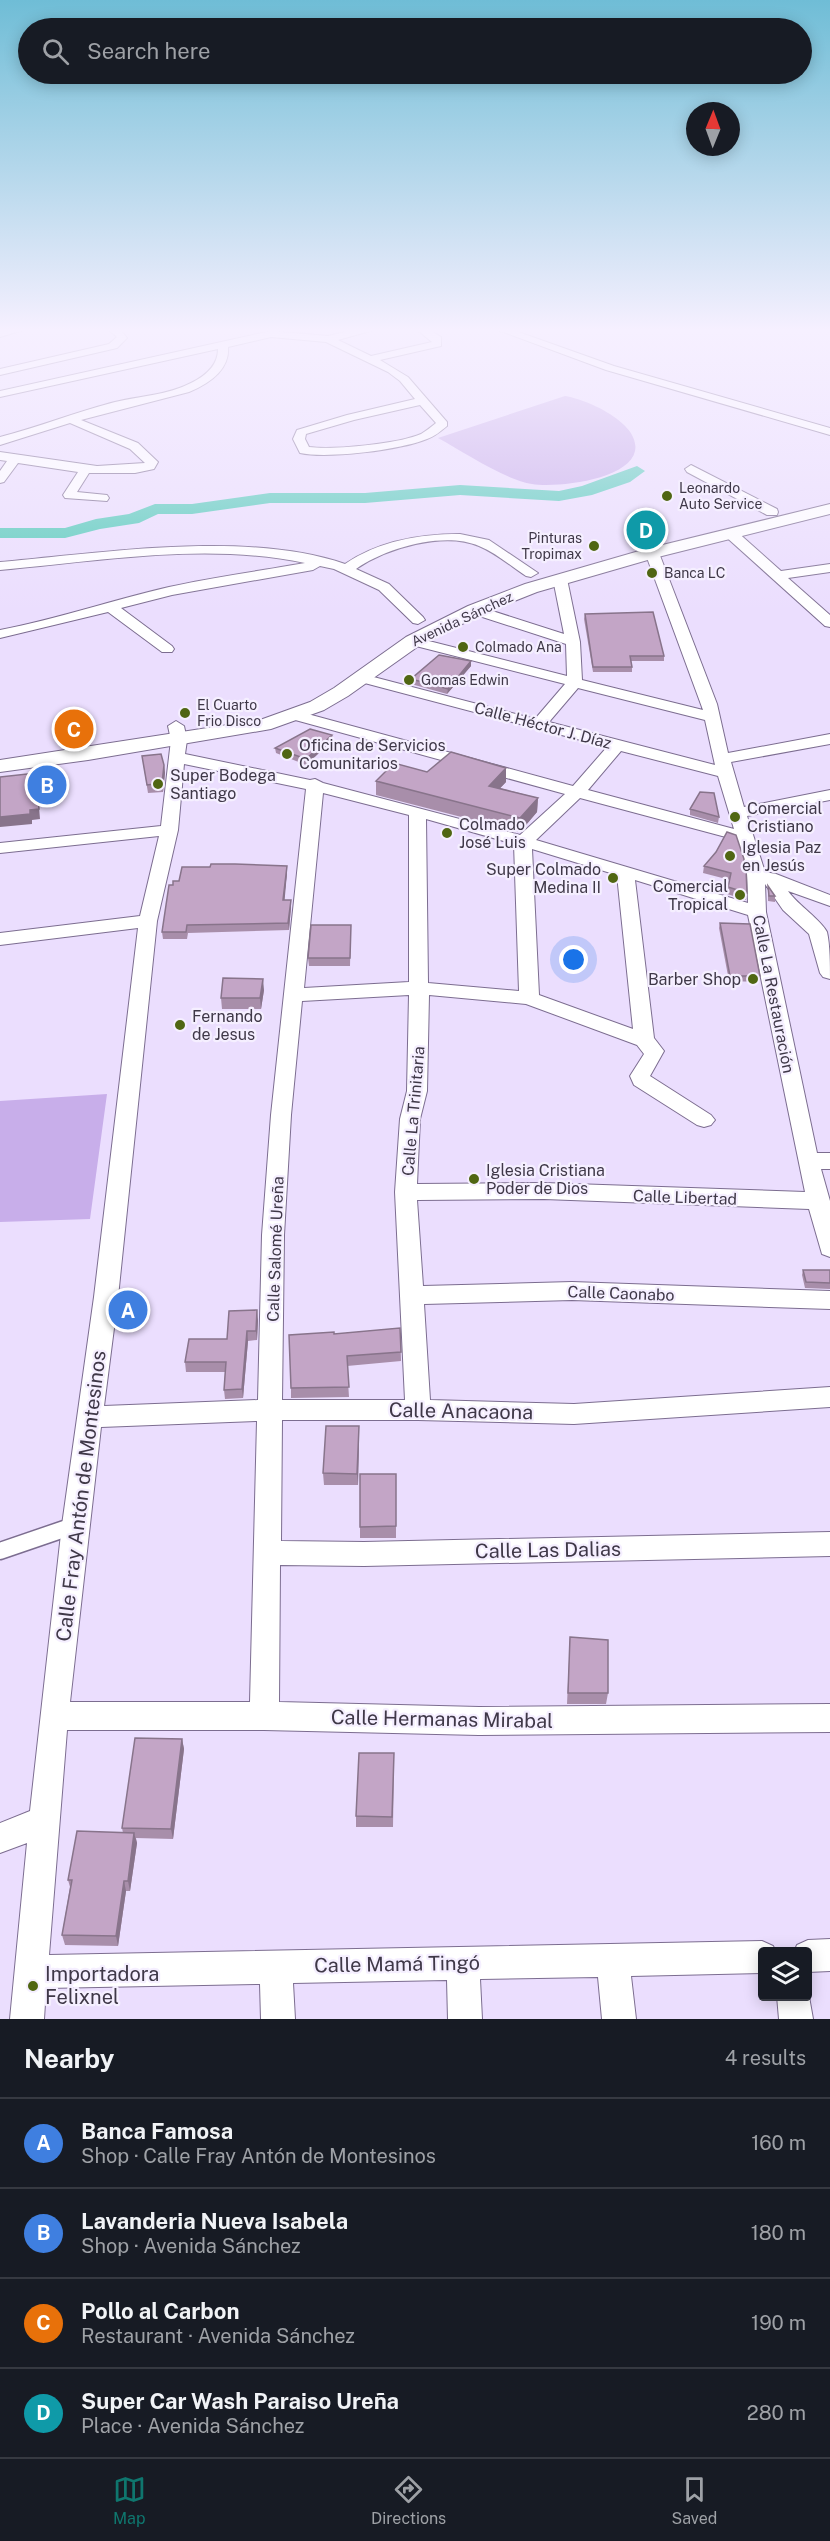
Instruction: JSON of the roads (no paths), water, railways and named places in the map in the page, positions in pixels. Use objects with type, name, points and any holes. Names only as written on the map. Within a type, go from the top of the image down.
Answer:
[{"type":"street","points":[[0,441],[57,423]]},
{"type":"street","points":[[0,456],[86,468],[150,466],[152,462],[134,446],[80,423]]},
{"type":"street","points":[[330,423],[301,432],[298,439],[304,450],[312,453],[424,436],[442,423]]},
{"type":"street","points":[[800,423],[830,432]]},
{"type":"street","points":[[0,479],[15,459]]},
{"type":"street","points":[[86,468],[69,495],[103,498]]},
{"type":"street","points":[[691,469],[772,512]]},
{"type":"street","name":"Avenida Sánchez","points":[[0,766],[177,741],[264,725],[317,706],[362,678],[413,641],[476,610],[531,588],[646,549],[772,512],[830,499]]},
{"type":"street","name":"Avenida Sánchez","points":[[0,753],[177,741],[295,697],[325,682],[418,620],[482,591],[531,573],[730,534],[830,509]]},
{"type":"street","points":[[730,534],[830,623]]},
{"type":"street","points":[[347,569],[374,552],[387,547],[448,538],[470,539],[484,543],[531,573]]},
{"type":"street","points":[[0,566],[211,549],[269,552],[347,569],[382,586],[408,606],[418,620]]},
{"type":"street","name":"Calle La Restauración","points":[[646,549],[712,717],[723,766],[744,837],[763,875],[757,912],[819,1161],[819,1201],[830,1248]]},
{"type":"street","points":[[1,633],[31,628],[109,606],[229,579],[327,564]]},
{"type":"street","points":[[777,576],[830,568]]},
{"type":"street","points":[[540,723],[575,682],[573,642],[560,579]]},
{"type":"street","points":[[109,606],[167,650]]},
{"type":"street","points":[[813,609],[830,606]]},
{"type":"street","points":[[476,610],[573,642]]},
{"type":"street","points":[[413,641],[712,717]]},
{"type":"street","name":"Calle Héctor J. Díaz","points":[[362,678],[617,745],[723,766]]},
{"type":"street","points":[[293,715],[744,837]]},
{"type":"street","points":[[723,766],[830,739]]},
{"type":"street","points":[[177,741],[315,784],[625,871],[757,912]]},
{"type":"street","name":"Calle Fray Antón de Montesinos","points":[[27,2019],[54,1716],[75,1526],[91,1417],[148,921],[169,830],[177,741]]},
{"type":"street","points":[[530,998],[523,842],[577,792],[617,745]]},
{"type":"street","name":"Calle Salomé Ureña","points":[[264,1716],[273,1235],[292,995],[315,784]]},
{"type":"street","points":[[737,813],[830,795]]},
{"type":"street","name":"Calle La Trinitaria","points":[[417,813],[417,988],[419,1006],[417,1091],[410,1119],[406,1192],[418,1410]]},
{"type":"street","points":[[0,848],[169,830]]},
{"type":"street","points":[[625,871],[644,1040]]},
{"type":"street","points":[[763,875],[830,901]]},
{"type":"street","points":[[763,875],[789,906],[818,932],[830,973]]},
{"type":"street","points":[[0,939],[148,921]]},
{"type":"street","points":[[292,995],[417,988],[530,998],[644,1040],[654,1054],[640,1076],[641,1080],[704,1120]]},
{"type":"street","name":"Calle Libertad","points":[[406,1192],[544,1191],[819,1201]]},
{"type":"street","name":"Calle Caonabo","points":[[413,1295],[572,1291],[830,1300]]},
{"type":"street","name":"Calle Anacaona","points":[[91,1417],[271,1410],[418,1410],[574,1414],[830,1397]]},
{"type":"street","name":"Calle Las Dalias","points":[[266,1553],[830,1544]]},
{"type":"street","name":"Calle Hermanas Mirabal","points":[[54,1716],[264,1716],[479,1721],[830,1718]]},
{"type":"street","points":[[0,1838],[44,1821]]},
{"type":"street","points":[[812,1956],[830,1955]]},
{"type":"street","name":"Calle Mamá Tingó","points":[[31,1972],[758,1957]]},
{"type":"street","points":[[613,1959],[620,2019]]},
{"type":"street","points":[[463,1964],[465,2019]]},
{"type":"street","points":[[276,1966],[278,2019]]},
{"type":"street","points":[[794,2001],[796,2019]]},
{"type":"lane","points":[[0,1551],[75,1526]]},
{"type":"waterway","points":[[0,533],[65,533],[82,530],[96,524],[133,519],[155,509],[192,509],[270,498],[365,498],[460,490],[559,496],[586,491],[637,471]]},
{"type":"place","name":"Leonardo Auto Service","points":[[667,496]]},
{"type":"place","name":"Super Car Wash Paraiso Ureña","points":[[646,530]]},
{"type":"place","name":"Pinturas Tropimax","points":[[594,546]]},
{"type":"place","name":"Banca LC","points":[[652,573]]},
{"type":"place","name":"Colmado Ana","points":[[463,647]]},
{"type":"place","name":"Gomas Edwin","points":[[409,680]]},
{"type":"place","name":"El Cuarto Frio Disco","points":[[185,713]]},
{"type":"place","name":"Pollo al Carbon","points":[[74,729]]},
{"type":"place","name":"Oficina de Servicios Comunitarios","points":[[287,754]]},
{"type":"place","name":"Super Bodega Santiago","points":[[158,784]]},
{"type":"place","name":"Lavanderia Nueva Isabela","points":[[47,785]]},
{"type":"place","name":"Comercial Cristiano","points":[[735,817]]},
{"type":"place","name":"Colmado José Luis","points":[[447,833]]},
{"type":"place","name":"Iglesia Paz en Jesús","points":[[730,856]]},
{"type":"place","name":"Super Colmado Medina II","points":[[613,878]]},
{"type":"place","name":"Comercial Tropical","points":[[740,895]]},
{"type":"place","name":"Barber Shop","points":[[753,979]]},
{"type":"place","name":"Fernando de Jesus","points":[[180,1025]]},
{"type":"place","name":"Iglesia Cristiana Poder de Dios","points":[[474,1179]]},
{"type":"place","name":"Banca Famosa","points":[[128,1310]]},
{"type":"place","name":"Importadora Felixnel","points":[[33,1986]]}]
